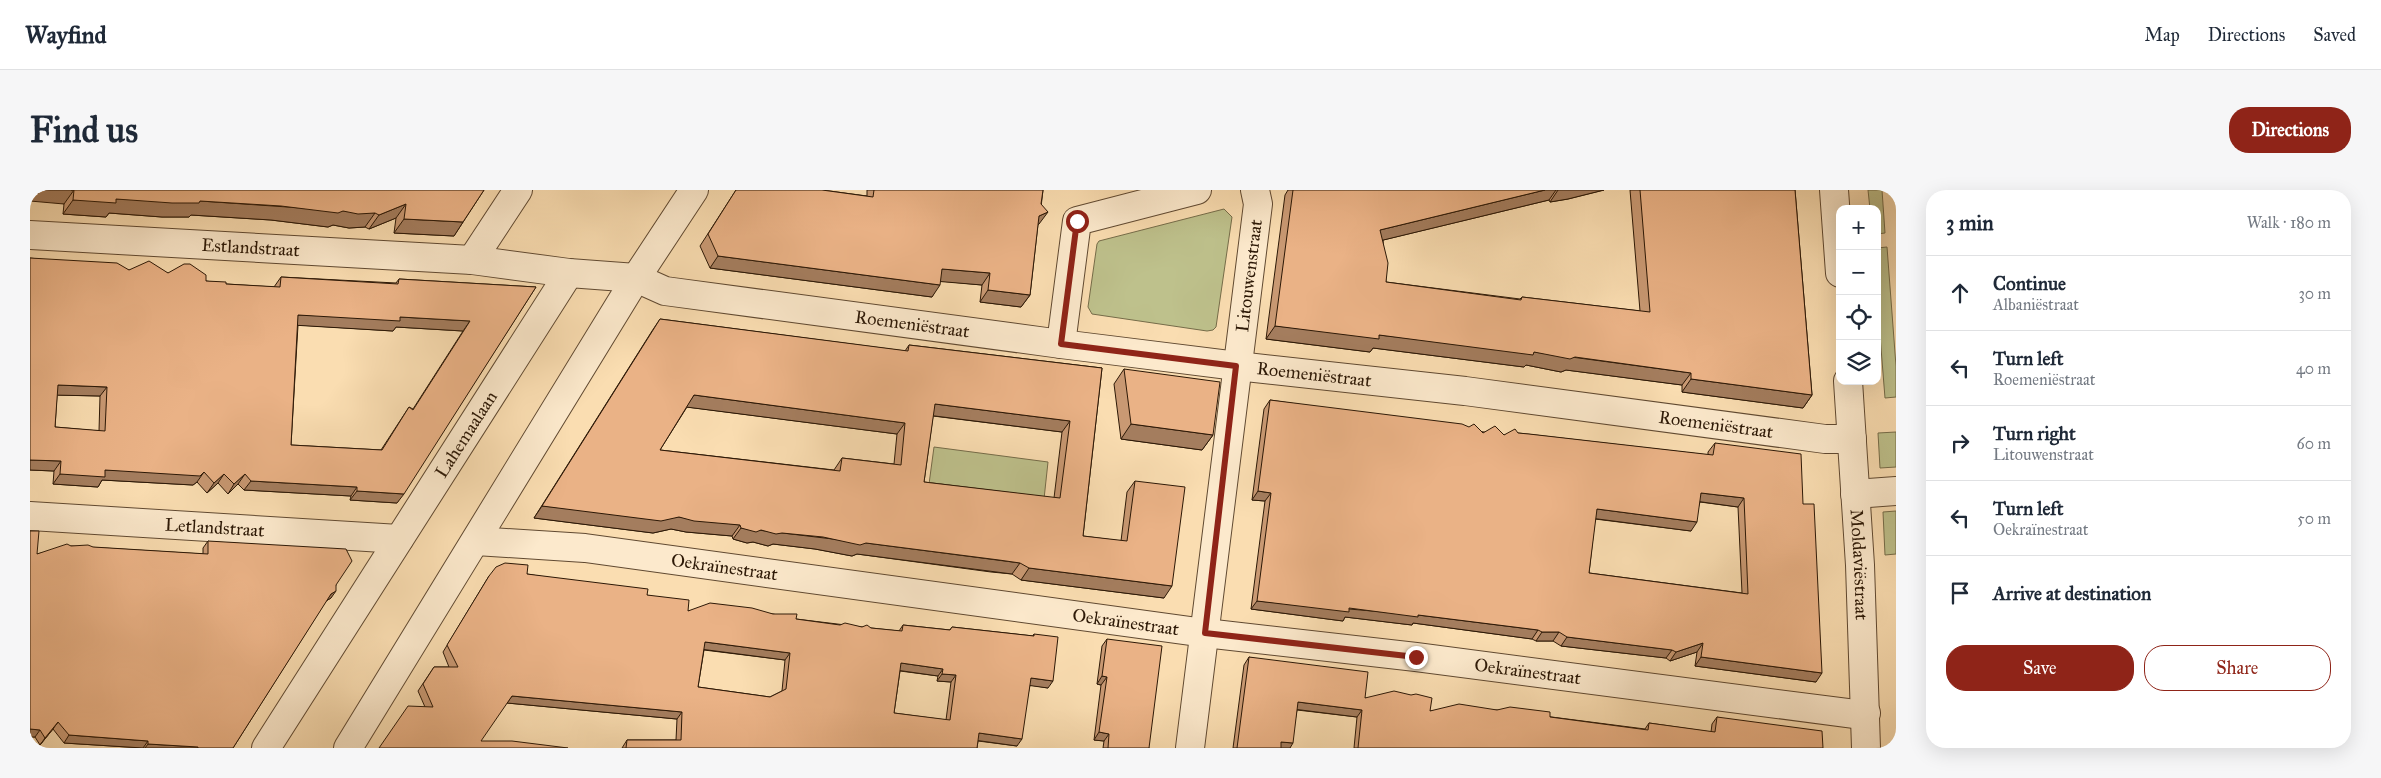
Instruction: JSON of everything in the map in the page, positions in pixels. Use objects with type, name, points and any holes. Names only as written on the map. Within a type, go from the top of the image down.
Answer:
[{"type":"street","points":[[518,190],[472,260],[569,274]]},
{"type":"street","points":[[348,748],[636,278],[694,190]]},
{"type":"street","points":[[1061,344],[1077,221],[1197,190]]},
{"type":"street","name":"Litouwenstraat","points":[[1190,748],[1236,366],[1258,204],[1255,190]]},
{"type":"street","points":[[1834,190],[1838,250]]},
{"type":"street","name":"Estlandstraat","points":[[30,235],[472,260]]},
{"type":"street","name":"Roemeniëstraat","points":[[569,274],[636,278],[666,291],[1061,344],[1236,366],[1465,390],[1825,438],[1852,439]]},
{"type":"street","name":"Lahemaalaan","points":[[266,748],[569,274]]},
{"type":"street","name":"Moldaviëstraat","points":[[1848,385],[1866,713],[1866,748]]},
{"type":"street","points":[[1855,494],[1896,491]]},
{"type":"street","name":"Letlandstraat","points":[[30,516],[399,539]]},
{"type":"street","name":"Oekraïnestraat","points":[[476,541],[585,548],[1205,633],[1416,657],[1855,714],[1866,713]]},
{"type":"green space","points":[[1868,190],[1882,190],[1885,233],[1881,234],[1881,205],[1870,205]]},
{"type":"green space","points":[[1224,209],[1232,217],[1216,327],[1213,330],[1207,331],[1092,314],[1088,307],[1099,241]]},
{"type":"green space","points":[[1887,247],[1896,366],[1896,397],[1885,398],[1881,348],[1881,248]]},
{"type":"green space","points":[[1896,432],[1896,467],[1880,468],[1878,433]]},
{"type":"green space","points":[[934,447],[1048,462],[1044,499],[929,484]]},
{"type":"green space","points":[[1896,511],[1896,554],[1885,555],[1883,512]]},
{"type":"building","points":[[74,190],[484,190],[463,222],[404,219],[406,204],[379,215],[375,213],[358,214],[343,211],[338,213],[281,206],[200,201],[199,203],[172,203],[116,199],[116,203],[73,200]]},
{"type":"building","points":[[736,190],[822,190],[873,197],[874,190],[1043,190],[1041,204],[1048,212],[1039,216],[1030,295],[988,290],[990,273],[942,269],[940,285],[718,256],[708,234]]},
{"type":"building","points":[[1293,190],[1545,190],[1380,230],[1388,263],[1386,282],[1521,300],[1522,297],[1650,312],[1640,190],[1795,190],[1812,395],[1691,379],[1691,373],[1575,357],[1570,359],[1534,352],[1533,355],[1379,335],[1379,339],[1275,326]]},
{"type":"building","points":[[30,258],[117,263],[129,270],[149,261],[168,273],[184,264],[190,264],[206,275],[206,281],[226,282],[226,284],[280,287],[281,277],[398,284],[399,279],[536,287],[404,494],[357,491],[357,487],[251,481],[245,474],[234,484],[224,474],[214,483],[204,472],[200,476],[105,470],[105,477],[60,474],[61,461],[30,460]],"holes":[[[298,315],[400,321],[400,317],[470,321],[413,410],[409,407],[382,450],[291,445]],[[58,385],[107,387],[105,431],[55,427]]]},
{"type":"building","points":[[660,319],[908,351],[909,345],[1102,368],[1083,536],[1127,541],[1135,481],[1185,487],[1172,586],[1029,568],[1020,563],[999,560],[866,543],[860,545],[823,537],[776,534],[761,530],[756,532],[741,528],[740,525],[694,521],[679,517],[661,521],[542,506]],"holes":[[[694,395],[905,423],[901,465],[842,458],[840,471],[660,450]],[[935,404],[1070,421],[1060,498],[924,482]]]},
{"type":"building","points":[[1124,369],[1220,382],[1213,435],[1131,424]]},
{"type":"building","points":[[1270,400],[1462,424],[1469,427],[1474,424],[1483,433],[1495,426],[1504,435],[1515,429],[1518,433],[1713,455],[1715,443],[1801,454],[1803,504],[1814,504],[1822,673],[1701,657],[1703,643],[1676,652],[1567,637],[1559,632],[1542,632],[1418,615],[1418,617],[1349,608],[1349,612],[1257,601],[1271,493],[1258,491]],"holes":[[[1701,493],[1744,498],[1748,594],[1589,573],[1597,509],[1697,522]]]},
{"type":"building","points":[[30,531],[39,531],[37,554],[67,544],[71,546],[88,545],[93,547],[208,554],[208,541],[346,549],[352,561],[336,585],[336,591],[331,594],[233,748],[198,748],[148,744],[148,741],[69,735],[58,722],[45,738],[40,730],[30,729]]},
{"type":"building","points":[[505,563],[528,565],[527,574],[648,589],[647,595],[689,600],[688,611],[710,603],[752,608],[773,614],[797,614],[796,619],[840,625],[845,623],[862,627],[867,625],[871,628],[902,631],[903,625],[950,630],[952,627],[1058,637],[1053,681],[1031,678],[1022,739],[979,733],[977,748],[626,748],[627,740],[681,740],[682,712],[512,696],[481,741],[512,741],[568,748],[379,748],[408,706],[433,707],[423,684],[434,667],[458,667],[447,645],[496,567]],"holes":[[[705,642],[790,653],[786,689],[770,697],[698,687]],[[901,663],[943,669],[942,674],[956,675],[950,720],[894,713]]]},
{"type":"building","points":[[1107,639],[1162,646],[1149,748],[1108,748],[1109,734],[1099,732],[1107,677],[1102,676]]},
{"type":"building","points":[[1249,657],[1368,672],[1365,698],[1394,691],[1411,695],[1416,694],[1432,698],[1430,711],[1459,704],[1497,710],[1510,707],[1550,712],[1550,717],[1648,730],[1649,723],[1715,732],[1717,717],[1822,731],[1823,748],[1358,748],[1362,710],[1298,702],[1293,743],[1281,742],[1281,748],[1237,748]]},
{"type":"route","points":[[1077,221],[1061,344],[1236,366],[1205,633],[1416,657]]}]
